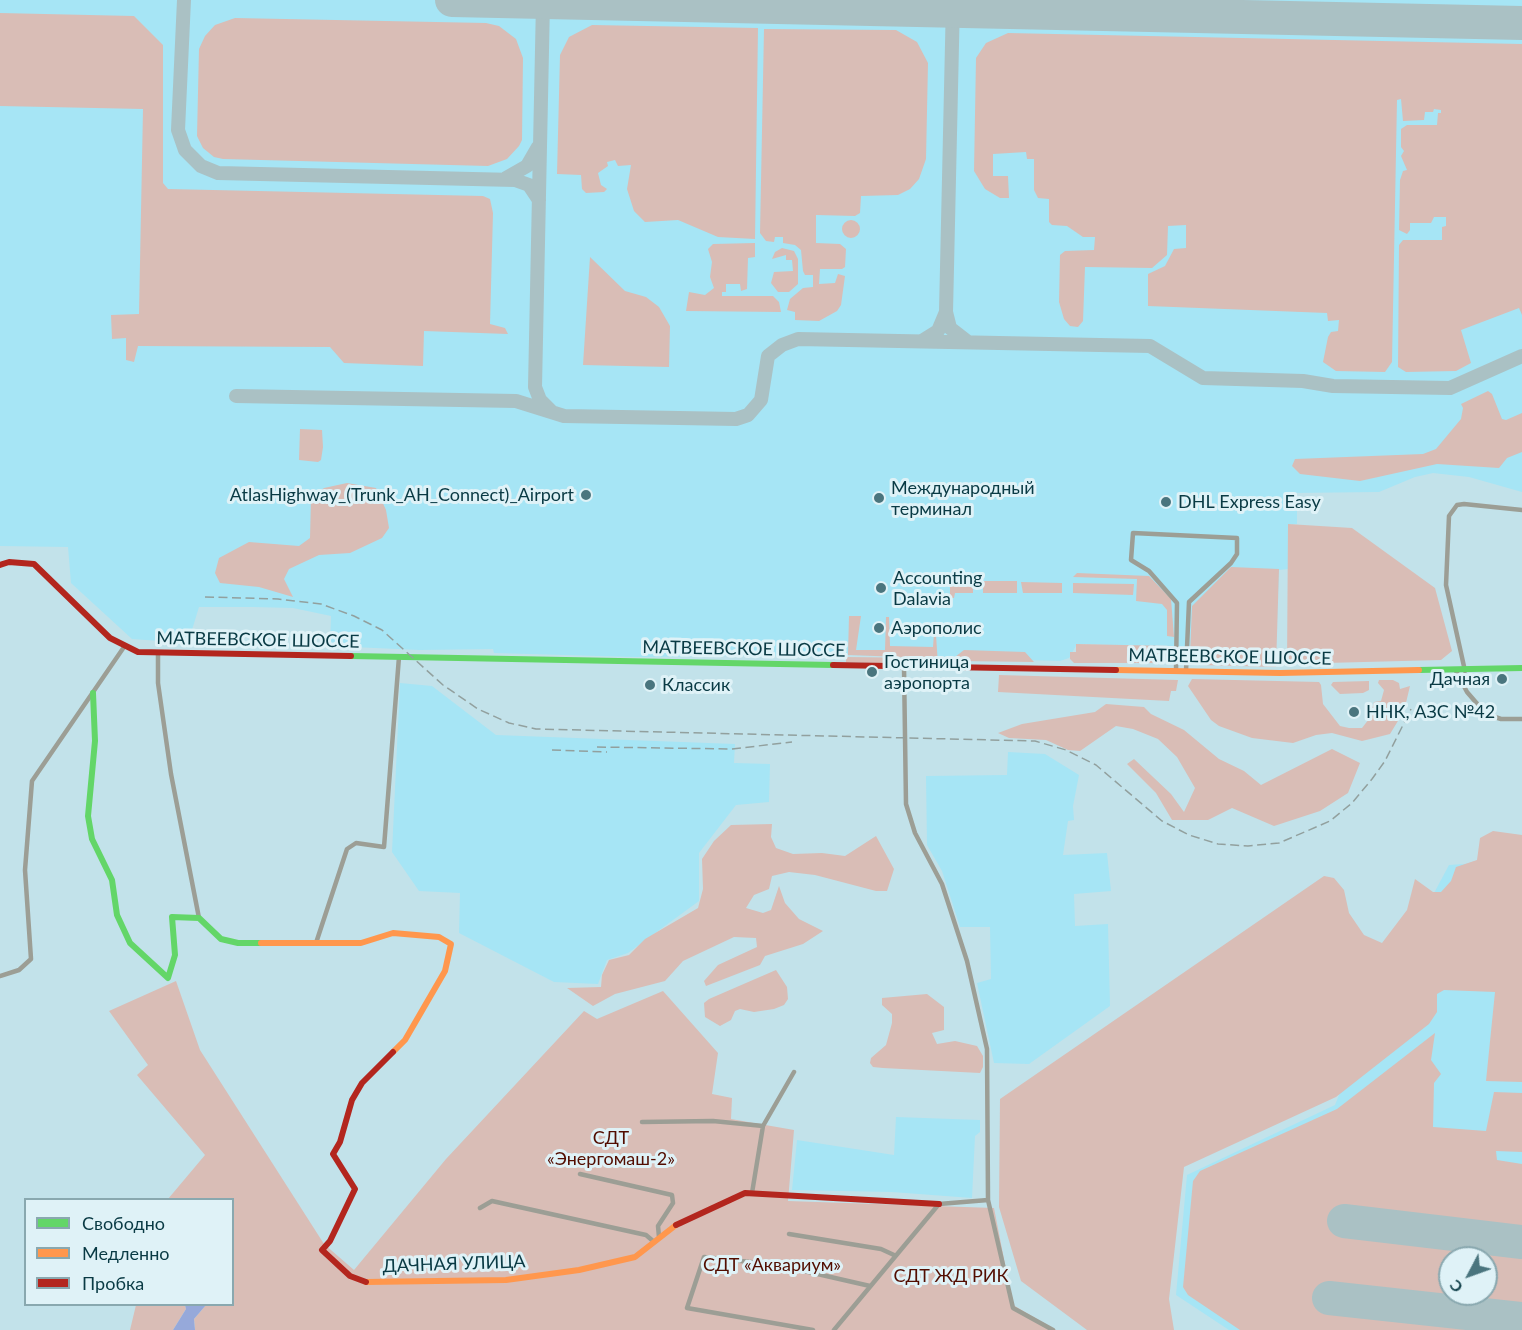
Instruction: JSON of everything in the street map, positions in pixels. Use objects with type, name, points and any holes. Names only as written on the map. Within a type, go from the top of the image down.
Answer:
[{"type":"street","points":[[1465,671],[1446,585],[1449,516],[1457,506],[1464,504],[1484,508],[1522,510]]},
{"type":"street","points":[[1176,671],[1177,603],[1149,572],[1131,560],[1133,533],[1237,538],[1237,554],[1231,563],[1189,602],[1186,671]]},
{"type":"street","name":"МАТВЕЕВСКОЕ ШОССЕ","points":[[0,565],[9,562],[34,564],[47,574],[99,629],[124,647],[138,652],[158,654],[260,653],[1324,674],[1522,668]]},
{"type":"street","points":[[0,976],[19,970],[31,959],[25,870],[32,781],[124,647]]},
{"type":"street","points":[[158,654],[158,683],[171,774],[199,918],[221,939],[238,944],[315,943],[347,849],[356,843],[384,847],[399,657]]},
{"type":"street","points":[[904,666],[906,804],[915,833],[946,894],[967,961],[987,1049],[988,1200],[1013,1308],[1053,1330]]},
{"type":"street","points":[[1456,671],[1467,692],[1485,714],[1501,719],[1522,719]]},
{"type":"street","points":[[93,693],[95,741],[88,819],[92,839],[114,886],[117,915],[125,933],[133,947],[152,961],[168,978],[175,955],[172,917],[199,918]]},
{"type":"street","name":"ДАЧНАЯ УЛИЦА","points":[[315,943],[361,943],[393,933],[439,937],[451,944],[445,971],[405,1040],[362,1083],[350,1103],[333,1157],[355,1189],[330,1241],[322,1250],[333,1262],[364,1282],[506,1280],[579,1270],[635,1257],[686,1218],[737,1195],[752,1192],[939,1204]]},
{"type":"street","points":[[752,1192],[763,1126],[794,1072]]},
{"type":"street","points":[[642,1122],[713,1121],[763,1126]]},
{"type":"street","points":[[480,1208],[492,1201],[656,1239],[658,1228],[673,1203],[672,1195],[580,1174]]},
{"type":"street","points":[[834,1330],[894,1255],[939,1204],[988,1200]]},
{"type":"street","points":[[789,1234],[881,1249],[894,1255]]},
{"type":"street","points":[[813,1330],[687,1308],[704,1257],[777,1266],[870,1286]]},
{"type":"shaded area","points":[[0,0],[1522,0],[1522,492],[1469,477],[1433,473],[1415,477],[1379,492],[1290,493],[1289,498],[1297,498],[1297,524],[1288,525],[1288,569],[1279,570],[1276,650],[1077,644],[1069,658],[1060,661],[848,655],[634,657],[494,653],[493,649],[420,650],[330,646],[331,616],[293,608],[253,607],[199,607],[188,643],[132,639],[71,583],[68,547],[0,546]]},
{"type":"shaded area","points":[[400,683],[432,686],[496,735],[735,744],[734,763],[770,764],[769,802],[736,805],[699,853],[699,901],[628,953],[607,960],[598,984],[554,982],[459,933],[460,893],[419,891],[392,852]]},
{"type":"shaded area","points":[[1008,752],[1045,754],[1079,775],[1073,806],[1074,820],[1068,821],[1063,855],[1107,853],[1111,891],[1074,894],[1075,926],[1108,924],[1110,1006],[1029,1064],[994,1063],[977,983],[991,979],[990,927],[960,927],[942,871],[927,845],[926,776],[1007,775]]},
{"type":"shaded area","points":[[1522,860],[1522,1330],[1229,1330],[1176,1295],[1187,1175],[1335,1105],[1377,1000],[1449,865]]},
{"type":"shaded area","points":[[896,1117],[980,1120],[980,1132],[975,1136],[972,1198],[892,1192],[792,1190],[797,1140],[894,1155]]},
{"type":"shaded area","points":[[185,1306],[205,1306],[194,1319],[195,1330],[173,1330],[186,1309]]},
{"type":"green space","points":[[0,13],[134,16],[163,45],[163,183],[168,189],[483,196],[490,199],[493,213],[490,324],[505,328],[508,334],[424,331],[423,366],[344,363],[330,347],[138,346],[134,362],[126,360],[126,338],[112,339],[111,315],[139,314],[143,109],[0,106]]},
{"type":"green space","points":[[235,18],[486,23],[499,26],[516,39],[523,58],[522,140],[507,159],[488,166],[214,157],[203,148],[197,136],[199,49],[205,36],[215,25]]},
{"type":"green space","points":[[592,25],[758,28],[755,239],[718,237],[678,220],[645,222],[634,211],[627,189],[631,165],[618,166],[615,160],[607,162],[608,166],[598,173],[601,185],[607,189],[604,192],[586,193],[582,189],[581,175],[557,174],[560,55],[569,37]]},
{"type":"green space","points":[[764,29],[896,30],[917,42],[928,63],[926,159],[919,179],[910,189],[898,195],[861,196],[860,213],[855,216],[816,215],[816,243],[840,244],[846,249],[845,267],[820,269],[819,284],[835,283],[838,274],[845,276],[841,305],[837,311],[819,321],[795,320],[795,312],[787,310],[790,299],[803,288],[813,287],[813,275],[805,275],[803,271],[801,250],[795,245],[783,243],[783,237],[775,237],[774,242],[766,241],[760,233]]},
{"type":"green space","points":[[1008,33],[1522,44],[1522,315],[1519,308],[1461,330],[1471,363],[1456,371],[1406,372],[1398,367],[1399,245],[1403,240],[1442,240],[1442,227],[1446,226],[1446,217],[1434,217],[1431,223],[1410,223],[1410,230],[1407,234],[1399,230],[1400,180],[1403,171],[1407,170],[1401,156],[1404,151],[1401,147],[1401,129],[1407,125],[1437,125],[1438,113],[1441,113],[1441,110],[1434,109],[1433,112],[1425,112],[1424,120],[1403,121],[1401,99],[1397,100],[1392,362],[1385,372],[1336,371],[1323,362],[1328,337],[1331,332],[1338,331],[1339,320],[1328,321],[1327,313],[1148,306],[1148,274],[1165,266],[1174,249],[1186,248],[1186,225],[1168,226],[1167,255],[1152,268],[1085,267],[1083,321],[1078,327],[1070,326],[1064,319],[1059,302],[1060,255],[1065,251],[1094,250],[1095,237],[1083,237],[1067,226],[1052,225],[1049,222],[1049,199],[1038,198],[1034,190],[1034,159],[1027,159],[1026,152],[993,154],[993,176],[1008,176],[1009,198],[1000,198],[985,189],[974,171],[976,58],[986,43]]},
{"type":"green space","points":[[851,220],[857,223],[860,229],[857,235],[851,238],[845,235],[842,229],[845,223]]},
{"type":"green space","points":[[755,243],[755,257],[748,258],[747,289],[741,291],[740,284],[726,284],[726,292],[722,292],[722,296],[773,296],[779,302],[781,312],[686,311],[689,292],[705,295],[714,288],[710,277],[712,262],[708,249],[713,244]]},
{"type":"green space","points":[[782,248],[794,251],[798,259],[798,284],[789,292],[778,292],[771,283],[774,272],[793,271],[792,260],[786,260],[786,255],[772,259],[775,252]]},
{"type":"green space","points":[[590,257],[625,291],[646,297],[659,307],[670,326],[669,367],[583,365]]},
{"type":"green space","points":[[1488,391],[1492,394],[1502,419],[1506,420],[1522,413],[1522,452],[1507,458],[1499,468],[1437,464],[1360,481],[1300,474],[1292,466],[1295,459],[1423,454],[1436,449],[1461,419],[1463,408],[1461,404]]},
{"type":"green space","points":[[300,429],[322,430],[323,447],[321,460],[318,462],[299,460]]},
{"type":"green space","points":[[347,483],[376,488],[386,510],[389,528],[382,538],[350,553],[319,555],[289,569],[284,579],[293,597],[259,587],[220,583],[215,573],[219,558],[249,542],[299,546],[310,538],[311,498],[324,488]]},
{"type":"green space","points":[[1288,524],[1352,528],[1435,588],[1452,651],[1441,660],[1287,664]]},
{"type":"green space","points":[[1231,567],[1279,569],[1276,667],[1199,665],[1190,654],[1192,606]]},
{"type":"green space","points":[[1077,573],[1149,576],[1171,599],[1174,637],[1167,636],[1167,610],[1162,604],[1136,601],[1137,579],[1073,577]]},
{"type":"green space","points":[[973,581],[973,593],[955,593],[954,598],[950,598],[950,582]]},
{"type":"green space","points":[[983,581],[1017,581],[1017,593],[983,593]]},
{"type":"green space","points":[[1021,582],[1062,583],[1062,593],[1023,593]]},
{"type":"green space","points":[[1073,583],[1134,584],[1133,595],[1073,593]]},
{"type":"green space","points":[[849,616],[861,616],[856,650],[885,650],[886,617],[889,617],[890,646],[933,647],[935,620],[938,665],[846,662],[846,657],[929,658],[848,655]]},
{"type":"green space","points":[[1076,644],[1172,646],[1172,655],[1163,663],[1074,663],[1070,659],[1070,652],[1076,652]]},
{"type":"green space","points":[[964,650],[1025,652],[1034,662],[958,661],[955,657]]},
{"type":"green space","points":[[999,675],[1178,680],[1176,691],[1171,691],[1169,701],[998,692]]},
{"type":"green space","points":[[1192,679],[1319,682],[1323,704],[1340,726],[1349,728],[1362,728],[1369,719],[1374,702],[1381,701],[1384,690],[1378,683],[1379,680],[1393,680],[1399,683],[1400,689],[1410,686],[1404,711],[1390,734],[1362,741],[1332,733],[1316,735],[1293,743],[1252,738],[1219,726],[1211,720],[1188,686]]},
{"type":"green space","points":[[1369,681],[1369,690],[1363,693],[1340,694],[1331,685],[1333,682]]},
{"type":"green space","points":[[1106,704],[1144,707],[1151,714],[1184,730],[1219,759],[1244,771],[1261,785],[1332,749],[1360,763],[1348,793],[1320,811],[1274,826],[1232,808],[1208,820],[1172,820],[1156,793],[1127,764],[1134,759],[1171,794],[1184,812],[1195,788],[1177,757],[1158,739],[1133,729],[1116,726],[1080,751],[1068,750],[1046,740],[1009,738],[998,733],[1022,724],[1095,712]]},
{"type":"green space","points":[[772,824],[771,837],[776,848],[793,854],[822,853],[845,856],[876,836],[894,869],[887,891],[876,891],[815,875],[789,872],[772,876],[769,889],[754,895],[746,908],[763,913],[771,910],[779,886],[785,903],[799,919],[823,931],[803,944],[765,956],[760,965],[706,986],[704,981],[718,965],[757,947],[756,938],[734,937],[683,961],[665,981],[615,994],[593,1006],[567,988],[601,987],[602,975],[609,960],[629,955],[645,939],[698,908],[703,889],[702,859],[714,841],[731,825]]},
{"type":"green space","points":[[1493,831],[1522,835],[1522,1082],[1486,1081],[1495,992],[1444,990],[1437,994],[1437,1012],[1429,1024],[1336,1097],[1184,1167],[1169,1299],[1174,1330],[1087,1330],[1021,1281],[999,1207],[1000,1099],[1324,876],[1334,878],[1344,890],[1349,913],[1364,935],[1382,943],[1407,910],[1415,879],[1433,892],[1441,892],[1451,881],[1456,867],[1477,860],[1480,838]]},
{"type":"green space","points":[[776,970],[787,987],[788,999],[784,1005],[754,1012],[740,1009],[735,1011],[731,1020],[720,1026],[705,1017],[704,1003],[709,999]]},
{"type":"green space","name":"СДТ «Энергомаш-2»","points":[[176,981],[200,1050],[324,1244],[354,1270],[446,1159],[584,1011],[597,1019],[663,991],[718,1053],[712,1094],[732,1098],[731,1119],[794,1130],[788,1201],[994,1208],[1013,1305],[1056,1330],[195,1330],[194,1319],[205,1306],[234,1306],[234,1198],[169,1198],[205,1155],[137,1075],[148,1065],[109,1011]]},
{"type":"green space","points":[[927,994],[944,1007],[944,1030],[932,1033],[937,1044],[955,1041],[977,1046],[983,1056],[983,1067],[980,1073],[883,1068],[873,1067],[870,1063],[871,1058],[886,1045],[892,1023],[892,1014],[882,1005],[882,998]]},
{"type":"green space","points":[[1435,1033],[1431,1060],[1441,1074],[1434,1083],[1433,1127],[1486,1131],[1494,1092],[1522,1093],[1522,1152],[1496,1151],[1497,1160],[1522,1164],[1522,1230],[1348,1211],[1339,1212],[1337,1232],[1455,1246],[1438,1246],[1438,1306],[1498,1306],[1498,1251],[1522,1254],[1522,1330],[1240,1330],[1188,1295],[1183,1287],[1193,1181],[1200,1171],[1337,1109]]},
{"type":"green space","points":[[136,1306],[185,1306],[186,1309],[173,1330],[130,1330]]},
{"type":"taxiway","points":[[184,0],[178,130],[185,150],[201,166],[218,173],[515,180],[529,185],[539,200]]},
{"type":"taxiway","points":[[914,10],[924,8],[937,0]]},
{"type":"taxiway","points":[[946,312],[953,0]]},
{"type":"taxiway","points":[[967,0],[984,11]]},
{"type":"taxiway","points":[[543,2],[535,387],[540,400],[551,411]]},
{"type":"taxiway","points":[[506,178],[527,166],[538,147]]},
{"type":"taxiway","points":[[922,341],[938,331],[946,312],[950,328],[968,342]]},
{"type":"taxiway","points":[[236,396],[516,401],[564,416],[736,419],[748,415],[761,400],[768,356],[782,345],[798,339],[1150,346],[1203,378],[1303,381],[1333,386],[1450,388],[1522,356]]},
{"type":"runway","points":[[452,0],[1522,23]]},
{"type":"runway","points":[[1344,1221],[1522,1242]]},
{"type":"runway","points":[[1329,1298],[1522,1319]]},
{"type":"railway","points":[[205,597],[278,599],[321,604],[354,616],[382,630],[443,685],[478,709],[509,723],[536,729],[1035,741],[1066,750],[1096,765],[1162,821],[1189,835],[1218,844],[1248,846],[1279,843],[1330,821],[1352,803],[1372,779],[1385,761],[1411,709]]},
{"type":"railway","points":[[597,747],[732,749],[792,742]]},
{"type":"railway","points":[[552,750],[607,752]]},
{"type":"traffic: fast","points":[[351,656],[833,665]]},
{"type":"traffic: fast","points":[[1419,670],[1522,668]]},
{"type":"traffic: fast","points":[[93,693],[95,741],[88,816],[92,839],[112,880],[117,915],[130,943],[168,978],[175,955],[172,917],[199,918],[221,939],[238,943],[261,943]]},
{"type":"traffic: slow","points":[[1116,670],[1280,673],[1419,670]]},
{"type":"traffic: slow","points":[[261,943],[361,943],[393,933],[439,937],[451,944],[445,971],[405,1040],[393,1052]]},
{"type":"traffic: slow","points":[[366,1282],[506,1280],[579,1270],[635,1257],[676,1225]]},
{"type":"traffic: jam","points":[[0,565],[9,562],[34,564],[110,638],[138,652],[351,656]]},
{"type":"traffic: jam","points":[[833,665],[1116,670]]},
{"type":"traffic: jam","points":[[366,1282],[350,1276],[322,1250],[330,1241],[355,1189],[333,1154],[340,1142],[352,1100],[362,1083],[393,1052]]},
{"type":"traffic: jam","points":[[676,1225],[745,1193],[939,1204]]},
{"type":"place","name":"AtlasHighway_(Trunk_AH_Connect)_Airport","points":[[586,495]]},
{"type":"place","name":"Международный терминал","points":[[879,498]]},
{"type":"place","name":"DHL Express Easy","points":[[1166,502]]},
{"type":"place","name":"Accounting Dalavia","points":[[881,588]]},
{"type":"place","name":"Аэрополис","points":[[879,628]]},
{"type":"place","name":"Гостиница аэропорта","points":[[872,672]]},
{"type":"place","name":"Дачная","points":[[1502,679]]},
{"type":"place","name":"Классик","points":[[650,685]]},
{"type":"place","name":"ННК, АЗС №42","points":[[1354,712]]},
{"type":"park label","name":"СДТ «Аквариум»","points":[[772,1265]]},
{"type":"park label","name":"СДТ ЖД РИК","points":[[951,1276]]}]
